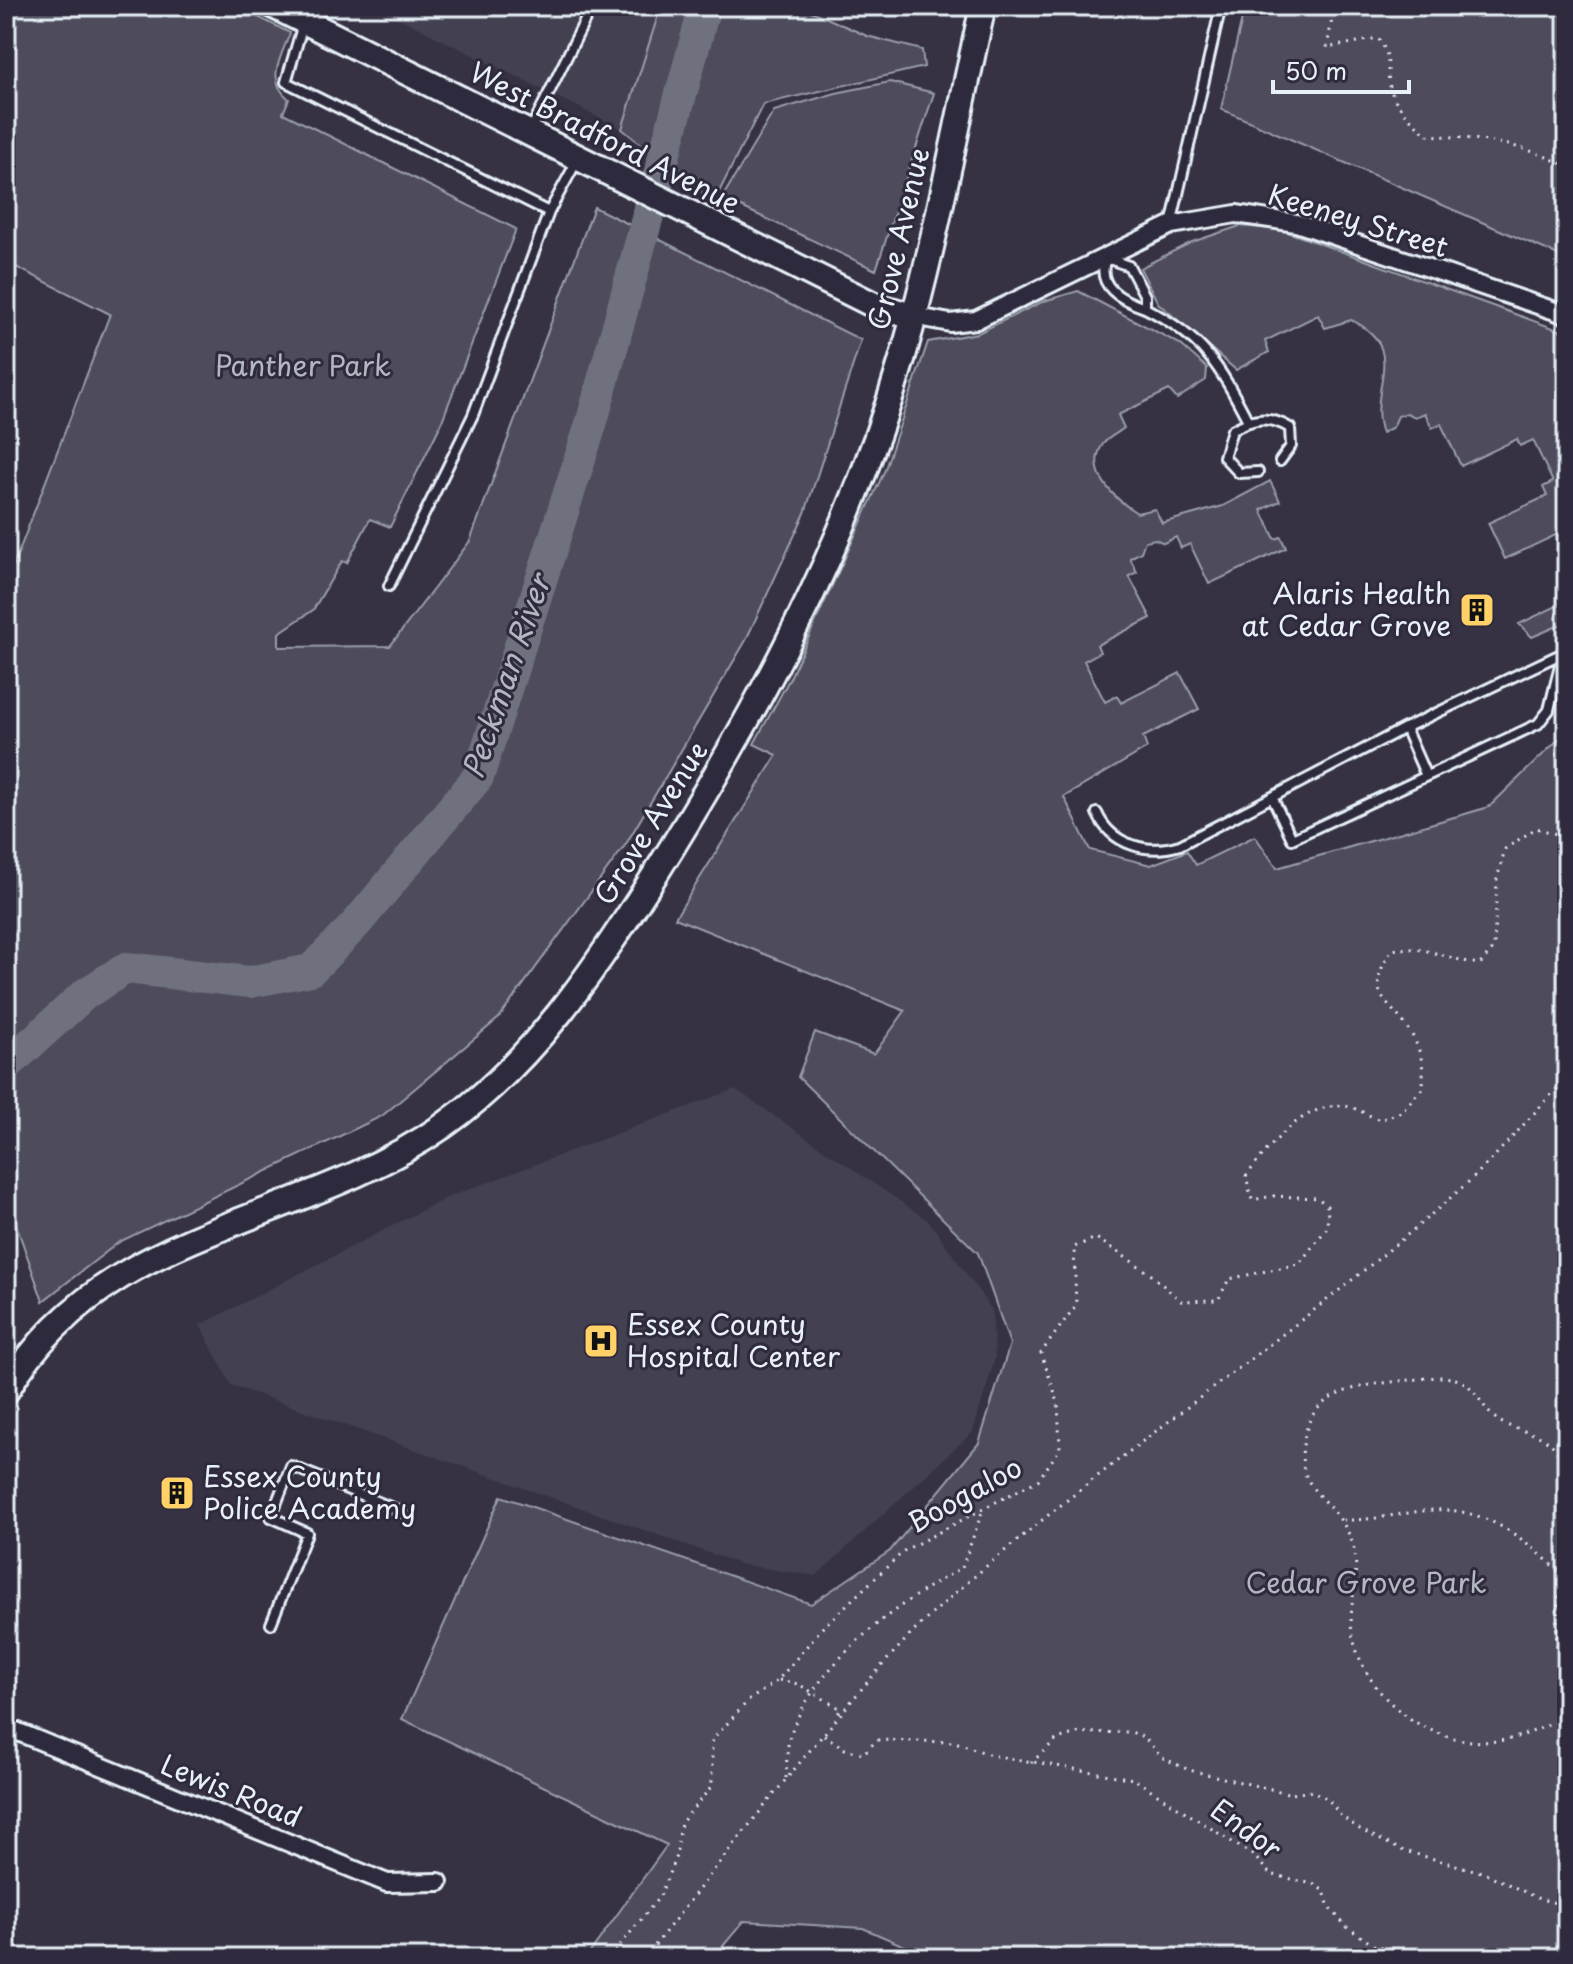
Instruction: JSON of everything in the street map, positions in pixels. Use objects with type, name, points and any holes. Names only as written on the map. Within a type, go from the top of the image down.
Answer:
[{"type":"street","name":"West Bradford Avenue","points":[[274,6],[876,306],[913,316]]},
{"type":"street","name":"Grove Avenue","points":[[6,1391],[33,1352],[64,1319],[116,1276],[155,1256],[273,1207],[353,1179],[391,1160],[445,1125],[498,1082],[561,1012],[630,915],[735,746],[790,637],[861,477],[903,356],[983,6]]},
{"type":"street","name":"Keeney Street","points":[[913,316],[950,323],[976,320],[1171,225],[1225,214],[1276,218],[1567,315]]},
{"type":"street","name":"Lewis Road","points":[[6,1727],[387,1883],[439,1882]]},
{"type":"lane","points":[[528,133],[592,6]]},
{"type":"lane","points":[[1171,225],[1221,6]]},
{"type":"lane","points":[[304,21],[286,82],[549,212]]},
{"type":"lane","points":[[389,586],[473,415],[549,212],[579,158]]},
{"type":"lane","points":[[1145,308],[1145,296],[1129,266],[1106,258],[1101,270],[1106,285],[1125,301],[1167,319],[1214,357],[1248,421]]},
{"type":"lane","points":[[1258,472],[1239,473],[1224,457],[1232,430],[1248,421],[1276,420],[1290,428],[1291,446],[1280,461]]},
{"type":"lane","points":[[1097,813],[1104,829],[1139,848],[1160,851],[1180,845],[1405,728],[1565,652]]},
{"type":"lane","points":[[1272,797],[1292,839],[1538,724],[1549,710],[1565,652]]},
{"type":"lane","points":[[1405,728],[1426,776]]},
{"type":"lane","points":[[271,1624],[307,1533],[271,1517],[291,1466],[402,1512]]},
{"type":"path","points":[[1334,6],[1327,48],[1378,38],[1389,54],[1389,83],[1395,99],[1427,135],[1466,138],[1542,152],[1567,167]]},
{"type":"path","name":"Boogaloo","points":[[610,1958],[660,1896],[676,1856],[681,1823],[712,1786],[712,1740],[748,1701],[778,1680],[823,1627],[905,1550],[1038,1480],[1060,1449],[1058,1402],[1041,1353],[1076,1305],[1074,1247],[1096,1238],[1148,1272],[1181,1301],[1218,1300],[1229,1279],[1299,1264],[1327,1228],[1328,1207],[1318,1198],[1273,1196],[1252,1200],[1246,1176],[1291,1125],[1319,1109],[1347,1106],[1380,1120],[1401,1112],[1423,1088],[1424,1063],[1411,1032],[1389,1010],[1380,995],[1379,969],[1392,950],[1411,947],[1428,948],[1454,961],[1480,964],[1494,948],[1497,879],[1505,849],[1536,828],[1567,837]]},
{"type":"path","points":[[645,1958],[786,1778],[888,1658],[940,1606],[1025,1533],[1203,1392],[1337,1293],[1468,1183],[1567,1078]]},
{"type":"path","points":[[1567,1475],[1551,1444],[1498,1421],[1462,1381],[1444,1377],[1377,1384],[1332,1397],[1307,1426],[1302,1457],[1305,1480],[1343,1520],[1355,1551],[1350,1608],[1358,1654],[1373,1682],[1403,1714],[1445,1736],[1477,1742],[1514,1738],[1567,1716],[1555,1632],[1567,1565]]},
{"type":"path","points":[[1343,1520],[1436,1509],[1468,1513],[1521,1537],[1563,1576]]},
{"type":"path","points":[[786,1778],[790,1733],[811,1693],[863,1637],[907,1601],[962,1568],[982,1511]]},
{"type":"path","points":[[778,1680],[798,1684],[841,1709],[823,1734]]},
{"type":"path","points":[[1031,1763],[1057,1739],[1078,1733],[1131,1732],[1145,1738],[1161,1757],[1189,1770],[1292,1794],[1312,1791],[1328,1799],[1341,1816],[1361,1830],[1401,1850],[1485,1873],[1537,1898],[1567,1906]]},
{"type":"path","name":"Endor","points":[[823,1734],[845,1749],[863,1754],[877,1740],[955,1742],[1031,1763],[1090,1769],[1134,1779],[1254,1856],[1270,1874],[1313,1884],[1324,1891],[1329,1907],[1347,1927],[1375,1946],[1403,1950],[1418,1958]]},
{"type":"shaded area","points":[[374,6],[661,6],[622,129]]},
{"type":"shaded area","name":"Essex County Hospital Center","points":[[735,1089],[929,1221],[992,1310],[995,1358],[973,1432],[816,1576],[743,1565],[231,1385],[200,1325],[446,1198]]},
{"type":"green space","name":"Panther Park","points":[[18,6],[236,6],[290,33],[279,59],[276,76],[282,92],[289,99],[283,113],[516,229],[440,426],[390,527],[370,519],[347,563],[342,561],[313,610],[279,633],[279,647],[390,646],[470,541],[594,207],[861,340],[805,513],[745,642],[626,844],[499,1018],[382,1116],[119,1242],[43,1301],[13,1216],[6,1218],[6,585],[110,314],[6,262],[6,24]]},
{"type":"green space","points":[[661,6],[800,6],[867,36],[922,50],[924,67],[763,104],[714,202],[622,129]]},
{"type":"green space","points":[[1245,6],[1567,6],[1567,259],[1221,109]]},
{"type":"green space","points":[[890,82],[934,93],[876,270],[722,198],[774,111],[836,93]]},
{"type":"green space","points":[[1240,226],[1282,230],[1567,333],[1567,538],[1562,532],[1505,559],[1488,523],[1547,496],[1543,487],[1553,482],[1533,440],[1520,446],[1517,439],[1461,466],[1441,424],[1432,428],[1425,413],[1415,417],[1407,413],[1398,416],[1393,427],[1382,433],[1379,401],[1383,356],[1379,343],[1369,331],[1351,320],[1325,328],[1318,315],[1265,341],[1269,352],[1236,370],[1158,303],[1140,268],[1192,242]]},
{"type":"green space","name":"Cedar Grove Park","points":[[1078,291],[1180,344],[1207,368],[1206,380],[1177,399],[1169,390],[1118,415],[1124,428],[1103,444],[1097,465],[1112,493],[1137,513],[1155,509],[1162,523],[1223,506],[1270,481],[1280,501],[1261,510],[1275,539],[1281,537],[1286,548],[1209,584],[1190,544],[1181,548],[1176,537],[1164,543],[1155,539],[1145,541],[1141,552],[1130,558],[1137,572],[1129,576],[1151,618],[1097,645],[1100,652],[1084,661],[1105,702],[1117,696],[1121,703],[1180,673],[1199,709],[1143,737],[1147,748],[1064,797],[1090,850],[1151,865],[1187,851],[1196,865],[1255,836],[1277,868],[1489,807],[1567,731],[1567,1640],[1563,1650],[1567,1674],[1567,1958],[932,1958],[863,1928],[744,1921],[713,1958],[586,1958],[667,1845],[402,1719],[501,1496],[811,1604],[890,1551],[979,1443],[1010,1344],[978,1253],[798,1077],[815,1032],[874,1054],[905,1011],[675,918],[777,755],[754,744],[790,678],[884,472],[928,342],[978,333],[1044,301]]},
{"type":"green space","points":[[1567,601],[1567,622],[1532,637],[1519,624]]},
{"type":"waterway","name":"Peckman River","points":[[6,1066],[85,994],[126,968],[250,982],[311,970],[356,924],[478,777],[592,421],[705,6]]},
{"type":"place","name":"Alaris Health at Cedar Grove","points":[[1477,610]]},
{"type":"place","name":"Essex County Hospital Center","points":[[601,1341]]},
{"type":"place","name":"Essex County Police Academy","points":[[177,1493]]}]
